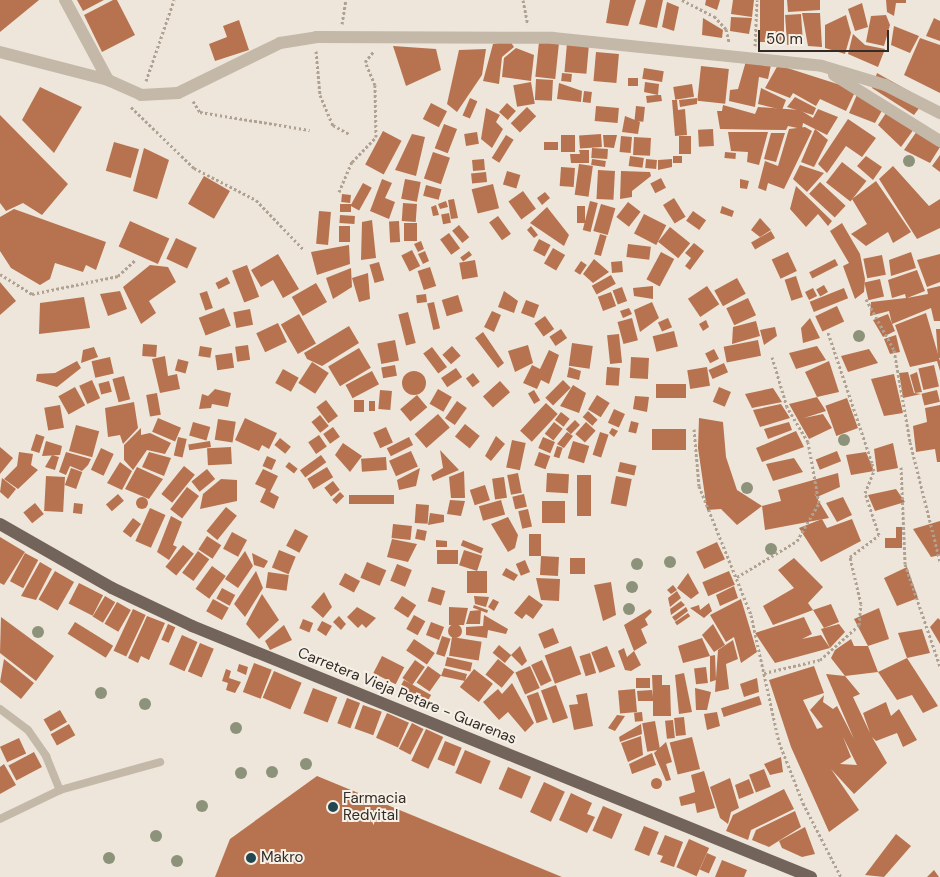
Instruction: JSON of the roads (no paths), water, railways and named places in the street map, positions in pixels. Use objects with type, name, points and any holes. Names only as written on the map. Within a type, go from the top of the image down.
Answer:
[{"type":"main road","name":"Carretera Vieja Petare - Guarenas","points":[[0,524],[112,588],[192,626],[812,877]]},
{"type":"street","points":[[65,0],[108,80]]},
{"type":"street","points":[[0,52],[108,80],[141,95],[186,89],[280,44],[313,38],[341,34],[386,38],[531,38],[822,66],[885,85],[940,113]]},
{"type":"street","points":[[822,66],[940,141]]},
{"type":"lane","points":[[0,709],[28,730],[46,756],[60,790]]},
{"type":"lane","points":[[0,820],[60,790],[160,762]]},
{"type":"place","name":"Farmacia Redvital","points":[[333,807]]},
{"type":"place","name":"Makro","points":[[251,858]]}]
